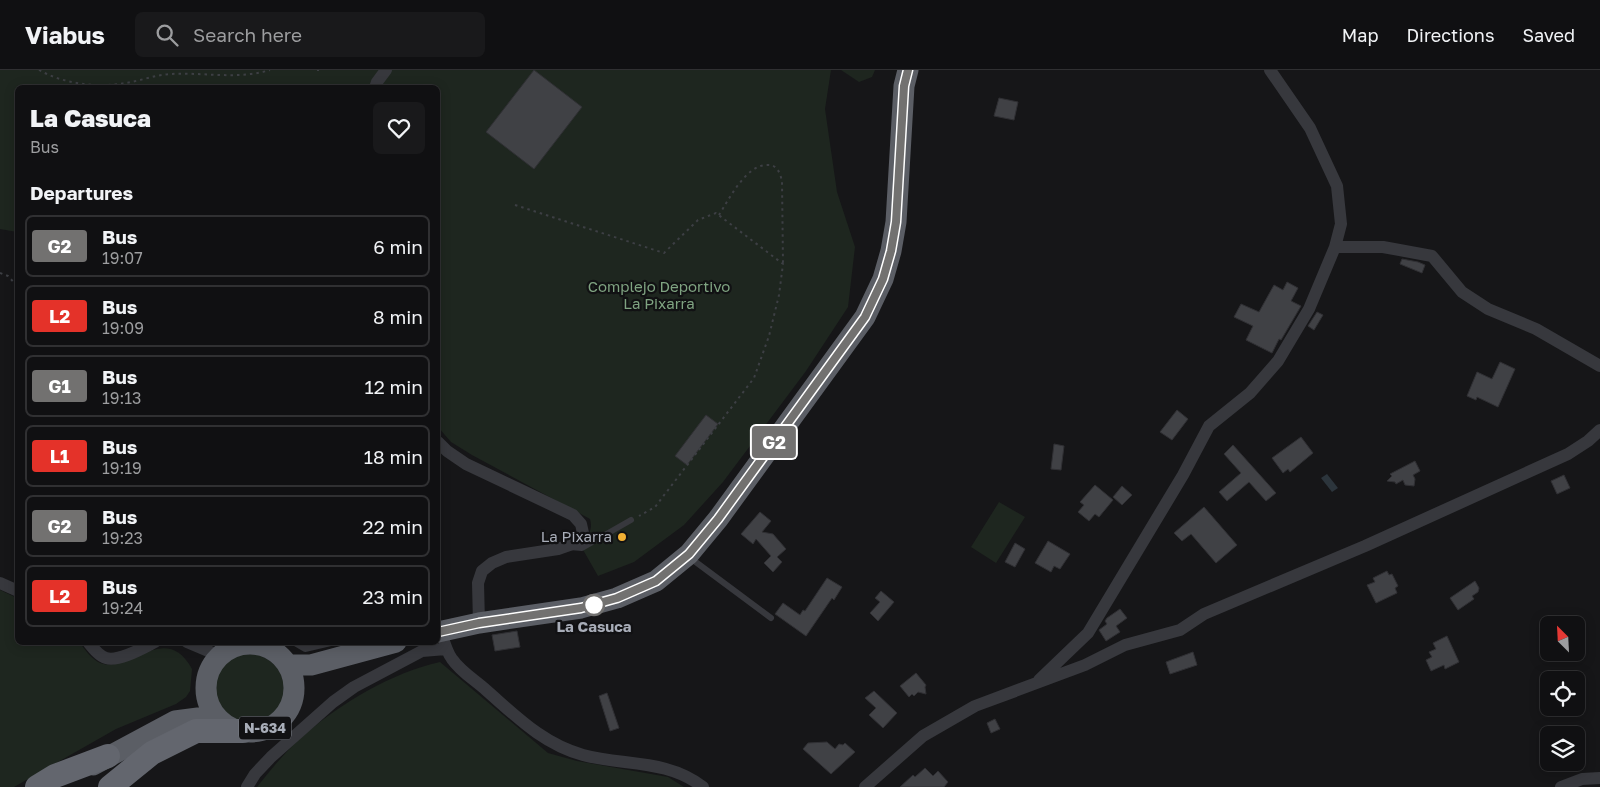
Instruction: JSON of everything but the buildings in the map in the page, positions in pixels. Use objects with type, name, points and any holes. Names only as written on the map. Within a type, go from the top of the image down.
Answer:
[{"type":"highway","points":[[442,637],[479,623],[581,608],[617,598],[656,581],[687,556],[718,519],[865,317],[883,279],[891,251],[896,222],[904,86],[908,70]]},
{"type":"highway","points":[[220,656],[237,646],[244,645]]},
{"type":"highway","points":[[258,645],[275,652],[288,666],[293,676],[294,692]]},
{"type":"highway","name":"N-634","points":[[288,666],[311,665],[336,651],[376,645]]},
{"type":"highway","name":"N-634","points":[[206,683],[207,698],[219,719],[243,731],[261,730],[275,724],[285,715],[294,692],[336,651]]},
{"type":"highway","name":"N-634","points":[[175,722],[193,702],[206,683],[211,668],[220,656]]},
{"type":"highway","name":"N-634","points":[[56,787],[108,756],[175,722],[198,718],[219,719]]},
{"type":"highway","points":[[110,787],[152,753],[196,731],[243,731]]},
{"type":"highway","points":[[37,787],[55,776],[108,756]]},
{"type":"street","points":[[377,85],[386,70]]},
{"type":"street","points":[[1036,684],[1088,633],[1184,475],[1209,426],[1250,393],[1278,361],[1309,309],[1335,247],[1341,224],[1337,186],[1310,128],[1270,70]]},
{"type":"street","points":[[1335,247],[1383,247],[1432,256],[1462,292],[1488,309],[1536,329],[1600,366]]},
{"type":"street","points":[[865,787],[922,736],[975,706],[1085,665],[1125,646],[1180,630],[1204,614],[1365,546],[1568,454],[1588,441],[1600,430]]},
{"type":"street","points":[[440,444],[446,451],[466,464],[573,516],[581,524],[584,533],[575,543],[558,549],[506,557],[492,562],[482,571],[478,583],[479,623]]},
{"type":"street","points":[[0,583],[15,590]]},
{"type":"street","points":[[442,637],[459,667],[536,733],[550,742],[563,749],[585,756],[673,770],[693,779],[703,787]]},
{"type":"street","points":[[90,645],[106,658],[121,657],[148,645]]},
{"type":"street","points":[[194,645],[220,656]]},
{"type":"street","points":[[247,787],[255,774],[271,756],[333,702],[347,692],[431,645]]},
{"type":"street","points":[[1561,787],[1582,779],[1600,778]]},
{"type":"lane","points":[[567,546],[582,548],[631,520]]},
{"type":"lane","points":[[687,556],[770,618]]},
{"type":"lane","points":[[298,645],[305,649],[336,651]]},
{"type":"path","points":[[38,70],[47,75],[72,82],[94,85]]},
{"type":"path","points":[[110,85],[170,74],[239,76],[254,75],[270,70]]},
{"type":"path","points":[[631,520],[655,506],[754,378],[769,336],[779,295],[783,264],[782,181],[778,170],[772,165],[759,166],[742,180],[719,216]]},
{"type":"path","points":[[515,206],[664,253],[698,220],[716,213],[783,264]]},
{"type":"path","points":[[0,273],[8,276],[15,284]]},
{"type":"green space","name":"Complejo Deportivo La Pixarra","points":[[0,70],[831,70],[825,109],[837,192],[855,247],[848,307],[806,371],[723,482],[684,525],[634,562],[598,576],[582,548],[591,528],[590,519],[472,455],[451,442],[440,429],[440,85],[15,85],[15,232],[0,229]]},
{"type":"green space","points":[[841,70],[875,70],[872,77],[859,82]]},
{"type":"green space","points":[[999,502],[1025,517],[996,563],[971,547]]},
{"type":"green space","points":[[0,590],[15,597],[15,645],[81,645],[95,660],[110,665],[146,652],[170,649],[181,655],[192,669],[190,691],[186,697],[176,704],[116,729],[14,787],[0,787]]},
{"type":"green space","points":[[249,654],[262,657],[274,664],[281,676],[284,689],[281,702],[274,714],[262,721],[249,724],[236,721],[224,714],[217,702],[214,689],[217,676],[224,664],[236,657]]},
{"type":"green space","points":[[440,662],[548,753],[577,761],[668,777],[684,787],[257,787],[297,742],[350,701],[403,674]]},
{"type":"shaded area","points":[[1327,474],[1338,488],[1332,492],[1321,478]]},
{"type":"bus line","name":"G2","points":[[440,632],[479,623],[581,608],[617,598],[656,581],[689,554],[718,519],[865,317],[883,279],[891,251],[896,222],[904,86],[908,70]]},
{"type":"place","name":"La Pixarra","points":[[622,537]]},
{"type":"place","name":"La Casuca","points":[[594,605]]}]
